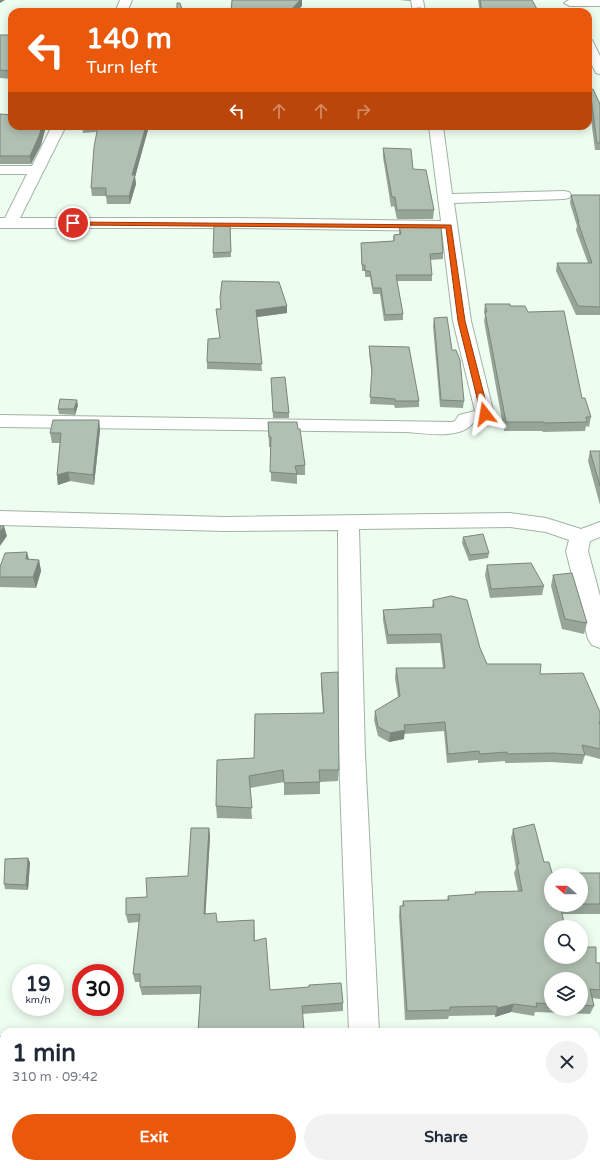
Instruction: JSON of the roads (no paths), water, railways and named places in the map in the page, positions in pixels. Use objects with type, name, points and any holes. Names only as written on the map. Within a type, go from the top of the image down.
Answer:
[{"type":"street","points":[[571,5],[600,3]]},
{"type":"street","points":[[592,52],[600,70]]},
{"type":"street","points":[[5,223],[36,170],[57,130]]},
{"type":"street","points":[[0,421],[405,426],[454,428],[462,425],[466,419],[485,414],[462,321],[436,130]]},
{"type":"street","points":[[0,170],[36,170]]},
{"type":"street","points":[[445,199],[564,195]]},
{"type":"street","points":[[5,223],[230,223],[449,226]]},
{"type":"street","points":[[0,518],[226,524],[510,520],[547,524],[565,529],[591,533],[577,551],[590,562],[600,638]]},
{"type":"street","points":[[348,522],[352,754],[364,1028]]}]
